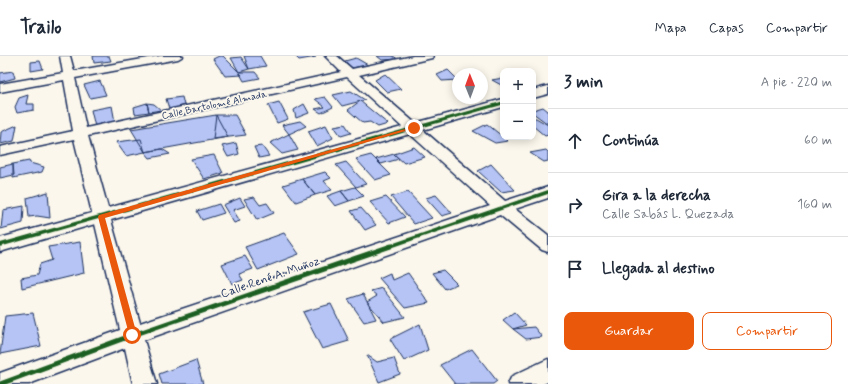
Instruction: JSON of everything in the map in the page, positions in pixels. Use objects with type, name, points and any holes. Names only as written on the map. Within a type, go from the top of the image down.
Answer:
[{"type":"street","points":[[64,56],[80,133],[145,384]]},
{"type":"street","points":[[0,88],[178,56]]},
{"type":"street","points":[[330,56],[414,128],[503,208],[548,245]]},
{"type":"street","name":"Calle Bartolomé Almada","points":[[0,151],[428,56]]},
{"type":"street","points":[[536,93],[548,90]]},
{"type":"street","points":[[0,245],[500,104]]},
{"type":"street","name":"Calle René A. Muñoz","points":[[0,384],[132,335],[548,192]]},
{"type":"street","points":[[520,384],[548,370]]},
{"type":"building","points":[[93,56],[109,56],[111,61],[94,63]]},
{"type":"building","points":[[223,56],[242,75],[225,76],[213,59]]},
{"type":"building","points":[[244,56],[260,56],[266,66],[249,69]]},
{"type":"building","points":[[295,56],[315,56],[316,57],[299,60]]},
{"type":"building","points":[[377,56],[393,56],[398,59],[382,60]]},
{"type":"building","points":[[241,57],[249,69],[239,72],[231,58]]},
{"type":"building","points":[[356,58],[368,65],[352,68],[345,61]]},
{"type":"building","points":[[40,61],[43,69],[31,71],[31,62]]},
{"type":"building","points":[[448,70],[452,74],[452,80],[442,81],[437,75]]},
{"type":"building","points":[[13,71],[15,78],[0,82],[0,73]]},
{"type":"building","points":[[239,72],[255,72],[260,78],[244,81]]},
{"type":"building","points":[[385,74],[401,89],[387,92],[375,80]]},
{"type":"building","points":[[500,79],[500,84],[492,80]]},
{"type":"building","points":[[100,81],[106,95],[90,98],[84,85]]},
{"type":"building","points":[[351,91],[365,100],[342,106],[333,95]]},
{"type":"building","points":[[28,95],[26,104],[34,104],[34,110],[17,113],[15,107],[19,98]]},
{"type":"building","points":[[182,97],[184,105],[170,112],[166,99]]},
{"type":"building","points":[[325,97],[333,107],[321,113],[315,109],[325,107],[315,99]]},
{"type":"building","points":[[360,101],[388,124],[378,127],[370,122],[363,123],[348,110]]},
{"type":"building","points":[[279,102],[288,119],[277,123],[268,105]]},
{"type":"building","points":[[147,103],[149,112],[135,114],[134,107]]},
{"type":"building","points":[[147,103],[154,104],[161,110],[149,112]]},
{"type":"building","points":[[304,104],[309,113],[296,118],[294,110]]},
{"type":"building","points":[[112,106],[115,122],[95,127],[91,110]]},
{"type":"building","points":[[543,107],[548,111],[548,124],[536,115],[536,109]]},
{"type":"building","points":[[216,115],[228,137],[145,152],[131,129]]},
{"type":"building","points":[[216,115],[235,115],[246,135],[213,139]]},
{"type":"building","points":[[536,118],[548,125],[548,135],[545,136],[536,128]]},
{"type":"building","points":[[300,121],[306,126],[289,134],[282,125]]},
{"type":"building","points":[[345,124],[351,133],[341,136],[334,126]]},
{"type":"building","points":[[487,124],[500,135],[500,140],[508,141],[495,143],[473,131]]},
{"type":"building","points":[[17,125],[14,141],[0,144],[1,132]]},
{"type":"building","points":[[326,125],[333,138],[317,146],[308,131]]},
{"type":"building","points":[[289,134],[298,150],[282,154],[270,143]]},
{"type":"building","points":[[141,139],[145,152],[126,156],[116,142]]},
{"type":"building","points":[[236,143],[239,154],[228,157],[222,146]]},
{"type":"building","points":[[262,146],[269,156],[259,158],[254,147]]},
{"type":"building","points":[[414,147],[425,157],[404,163],[394,154]]},
{"type":"building","points":[[162,149],[170,154],[150,158],[145,152]]},
{"type":"building","points":[[546,150],[548,152],[548,161],[544,162],[530,153]]},
{"type":"building","points":[[394,154],[399,159],[381,164],[376,159]]},
{"type":"building","points":[[214,155],[223,173],[204,179],[191,159]]},
{"type":"building","points":[[371,155],[391,175],[375,180],[356,159]]},
{"type":"building","points":[[29,161],[30,163],[44,167],[42,172],[13,178],[13,164]]},
{"type":"building","points":[[346,162],[366,184],[356,187],[336,165]]},
{"type":"building","points":[[13,164],[14,175],[0,178],[0,167]]},
{"type":"building","points":[[491,164],[515,190],[501,192],[478,171]]},
{"type":"building","points":[[325,172],[331,178],[324,181],[332,190],[315,195],[302,179]]},
{"type":"building","points":[[302,179],[315,195],[296,202],[283,185]]},
{"type":"building","points":[[355,187],[364,196],[349,201],[341,191]]},
{"type":"building","points":[[341,191],[349,201],[335,206],[327,196]]},
{"type":"building","points":[[48,192],[50,218],[37,216],[29,217],[27,198]]},
{"type":"building","points":[[408,192],[432,218],[414,224],[391,197]]},
{"type":"building","points":[[436,195],[452,213],[442,216],[426,198]]},
{"type":"building","points":[[254,197],[260,205],[267,203],[274,213],[257,220],[244,199]]},
{"type":"building","points":[[386,197],[405,217],[389,223],[370,202]]},
{"type":"building","points":[[240,198],[245,206],[233,210],[240,221],[234,223],[223,205]]},
{"type":"building","points":[[219,204],[224,213],[202,220],[197,211]]},
{"type":"building","points":[[24,206],[23,223],[1,229],[3,210]]},
{"type":"building","points":[[361,208],[376,225],[365,230],[351,211]]},
{"type":"building","points":[[284,233],[299,254],[258,270],[245,247]]},
{"type":"building","points":[[80,242],[84,273],[22,288],[21,278],[37,275],[40,264],[52,260],[48,247]]},
{"type":"building","points":[[245,256],[253,269],[239,274],[243,280],[232,284],[222,264]]},
{"type":"building","points":[[443,270],[457,284],[445,289],[432,273]]},
{"type":"building","points":[[390,273],[392,280],[408,273],[429,303],[405,308],[379,278]]},
{"type":"building","points":[[382,288],[405,317],[384,322],[367,302],[377,296],[371,291]]},
{"type":"building","points":[[363,294],[376,319],[364,322],[348,299]]},
{"type":"building","points":[[331,304],[349,341],[322,349],[303,312]]},
{"type":"building","points":[[514,312],[526,325],[513,329],[503,320]]},
{"type":"building","points":[[33,313],[41,346],[0,354],[5,316]]},
{"type":"building","points":[[420,324],[428,350],[404,361],[390,339]]},
{"type":"building","points":[[534,327],[542,337],[526,339],[513,329]]},
{"type":"building","points":[[472,349],[497,381],[493,384],[455,384],[440,365]]},
{"type":"building","points":[[367,355],[377,362],[394,358],[400,374],[379,382]]},
{"type":"building","points":[[196,360],[203,384],[162,384],[159,374]]},
{"type":"cycle path","points":[[0,245],[500,104]]},
{"type":"cycle path","points":[[0,384],[133,335],[548,192]]},
{"type":"route","points":[[132,335],[102,217],[414,128]]}]
